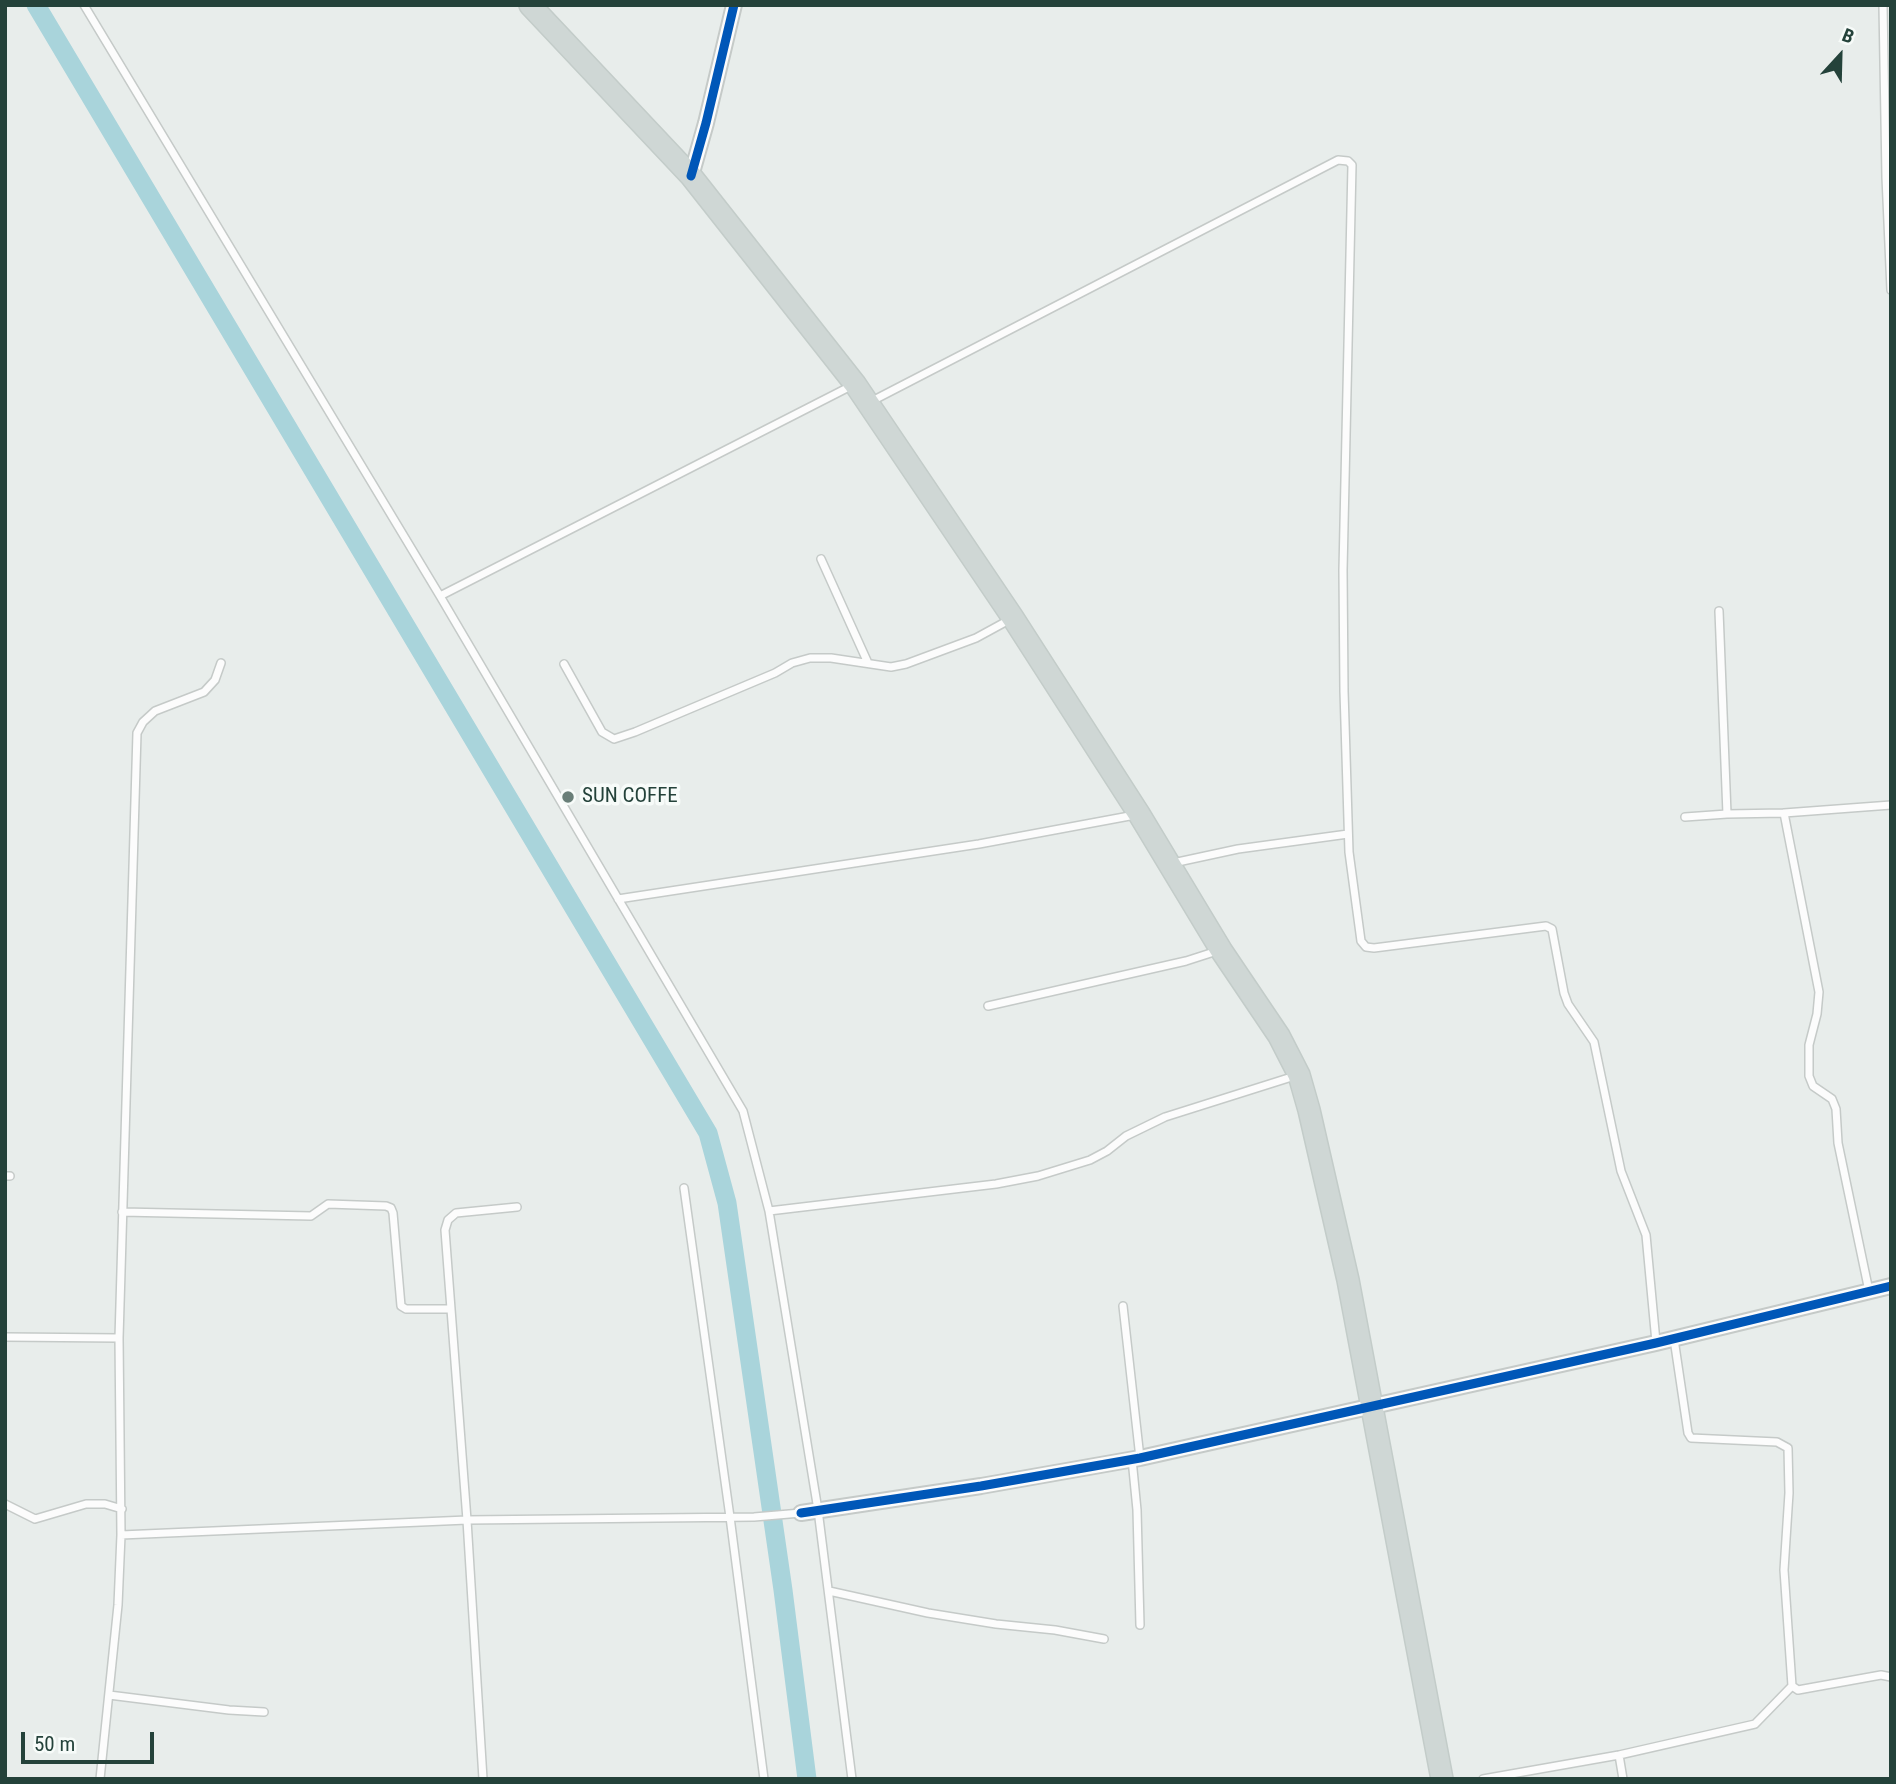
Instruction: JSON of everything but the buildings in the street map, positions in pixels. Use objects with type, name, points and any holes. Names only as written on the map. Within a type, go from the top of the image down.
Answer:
[{"type":"main road","points":[[530,5],[691,176],[855,384],[1013,618],[1139,814],[1221,950],[1279,1036],[1299,1075],[1309,1110],[1348,1280],[1442,1779]]},
{"type":"street","points":[[691,176],[734,5]]},
{"type":"street","points":[[801,1513],[981,1486],[1136,1458],[1674,1339],[1891,1286]]},
{"type":"lane","points":[[84,5],[440,596],[743,1111],[769,1211],[818,1510],[852,1779]]},
{"type":"lane","points":[[1883,5],[1885,164],[1891,290]]},
{"type":"lane","points":[[868,403],[1338,160],[1348,161],[1353,171],[1343,570],[1348,834],[1361,941],[1366,947],[1374,948],[1546,926],[1552,929],[1564,993],[1568,1004],[1594,1042],[1621,1171],[1646,1235],[1656,1343]]},
{"type":"lane","points":[[440,596],[855,384]]},
{"type":"lane","points":[[821,558],[869,663]]},
{"type":"lane","points":[[1719,611],[1727,814]]},
{"type":"lane","points":[[564,664],[602,732],[614,739],[775,673],[792,663],[810,658],[831,658],[891,667],[906,664],[976,638],[1013,618]]},
{"type":"lane","points":[[100,1779],[118,1605],[122,1509],[119,1338],[137,733],[143,722],[156,711],[204,692],[215,680],[221,663]]},
{"type":"lane","points":[[1685,817],[1891,805]]},
{"type":"lane","points":[[1784,813],[1819,992],[1809,1045],[1809,1076],[1813,1087],[1832,1099],[1836,1109],[1838,1143],[1869,1291]]},
{"type":"lane","points":[[618,899],[979,844],[1139,814]]},
{"type":"lane","points":[[1169,863],[1238,849],[1348,834]]},
{"type":"lane","points":[[988,1006],[1186,961],[1221,950]]},
{"type":"lane","points":[[769,1211],[996,1184],[1038,1176],[1090,1160],[1107,1152],[1126,1136],[1164,1117],[1299,1075]]},
{"type":"lane","points":[[684,1188],[764,1779]]},
{"type":"lane","points":[[122,1212],[311,1216],[328,1203],[386,1206],[391,1208],[393,1213],[401,1306],[406,1309],[450,1309]]},
{"type":"lane","points":[[483,1779],[445,1230],[448,1220],[456,1213],[517,1207]]},
{"type":"lane","points":[[1123,1306],[1136,1458],[1140,1625]]},
{"type":"lane","points":[[5,1337],[119,1338]]},
{"type":"lane","points":[[1483,1779],[1619,1755],[1755,1724],[1792,1686],[1784,1570],[1789,1493],[1788,1448],[1777,1442],[1690,1438],[1674,1339]]},
{"type":"lane","points":[[5,1504],[35,1519],[86,1504],[105,1504],[122,1509]]},
{"type":"lane","points":[[121,1535],[467,1520],[754,1517],[801,1513]]},
{"type":"lane","points":[[829,1591],[928,1613],[1104,1639]]},
{"type":"lane","points":[[1792,1686],[1798,1690],[1881,1675],[1891,1677]]},
{"type":"lane","points":[[109,1695],[264,1712]]},
{"type":"lane","points":[[1619,1755],[1623,1779]]},
{"type":"waterway","points":[[36,5],[708,1133],[727,1203],[783,1590],[807,1779]]},
{"type":"cycle path","points":[[691,176],[734,5]]},
{"type":"cycle path","points":[[801,1513],[981,1486],[1140,1458],[1656,1343],[1891,1286]]},
{"type":"place","name":"SUN COFFE","points":[[568,797]]}]
